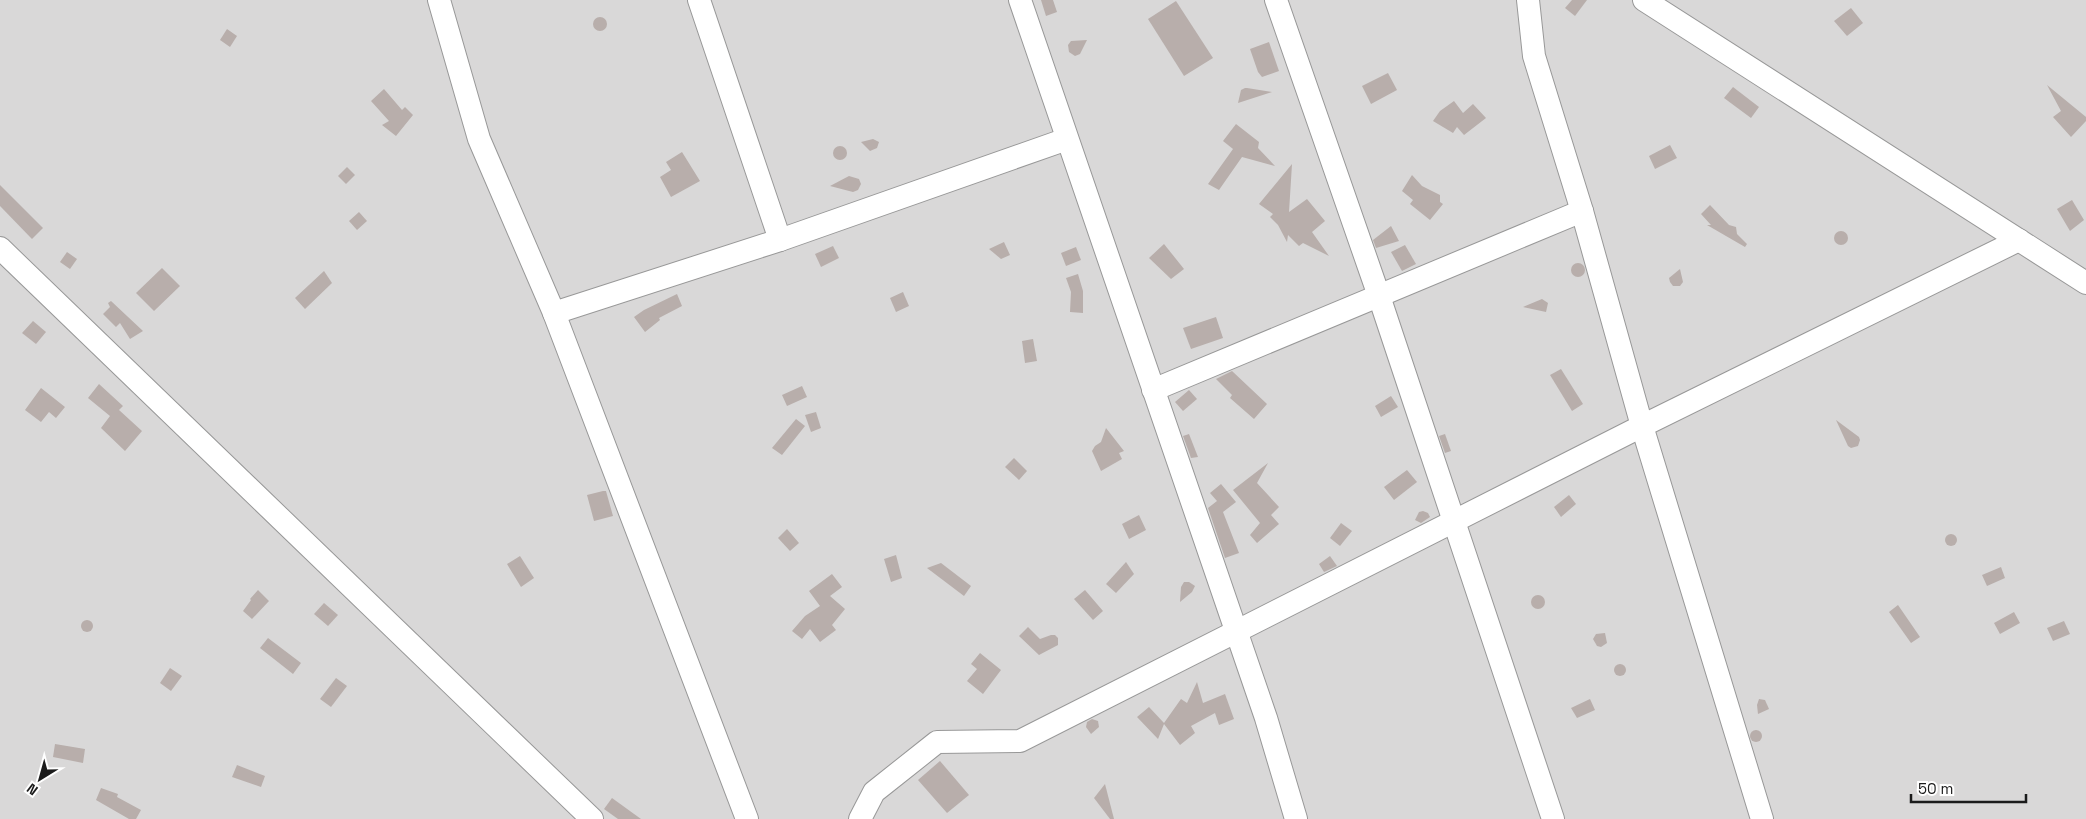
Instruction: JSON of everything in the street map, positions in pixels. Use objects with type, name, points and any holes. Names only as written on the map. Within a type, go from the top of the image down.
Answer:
[{"type":"street","points":[[439,0],[479,139],[554,312],[747,819]]},
{"type":"street","points":[[699,0],[780,240]]},
{"type":"street","points":[[1020,0],[1266,718],[1296,819]]},
{"type":"street","points":[[1276,0],[1378,296],[1553,819]]},
{"type":"street","points":[[1528,0],[1534,56],[1582,211],[1642,426],[1762,819]]},
{"type":"street","points":[[1644,0],[2086,283]]},
{"type":"street","points":[[554,312],[780,240],[1067,139]]},
{"type":"street","points":[[1153,390],[1582,211]]},
{"type":"street","points":[[860,819],[874,792],[937,742],[1020,741],[1454,523],[1642,426],[2019,240]]},
{"type":"street","points":[[0,248],[592,819]]},
{"type":"shaded area","points":[[0,0],[2086,0],[2086,819],[0,819]]},
{"type":"building","points":[[1041,0],[1053,0],[1057,12],[1046,16]]},
{"type":"building","points":[[1572,0],[1587,0],[1575,16],[1565,8]]},
{"type":"building","points":[[1176,1],[1213,58],[1184,76],[1148,19]]},
{"type":"building","points":[[1851,8],[1863,23],[1847,36],[1834,21]]},
{"type":"building","points":[[600,17],[605,19],[607,24],[605,29],[600,31],[595,29],[593,24],[595,19]]},
{"type":"building","points":[[227,29],[237,36],[230,47],[220,40]]},
{"type":"building","points":[[1087,40],[1080,54],[1075,56],[1069,52],[1068,45],[1071,41]]},
{"type":"building","points":[[1269,42],[1279,71],[1262,77],[1258,72],[1250,49]]},
{"type":"building","points":[[1388,73],[1397,90],[1371,104],[1362,86]]},
{"type":"building","points":[[2047,85],[2086,117],[2086,121],[2071,137],[2053,117],[2061,111]]},
{"type":"building","points":[[1733,87],[1759,107],[1751,118],[1724,98]]},
{"type":"building","points":[[1245,88],[1272,92],[1238,103],[1241,90]]},
{"type":"building","points":[[384,89],[402,110],[405,107],[413,115],[396,136],[382,125],[389,121],[371,101]]},
{"type":"building","points":[[1454,101],[1463,113],[1473,104],[1486,118],[1464,135],[1457,127],[1453,133],[1433,121],[1440,111]]},
{"type":"building","points":[[1236,124],[1259,142],[1258,148],[1275,166],[1242,157],[1219,190],[1208,184],[1233,149],[1223,141]]},
{"type":"building","points":[[873,139],[879,142],[877,148],[870,151],[861,142]]},
{"type":"building","points":[[1670,145],[1677,158],[1655,169],[1649,156]]},
{"type":"building","points":[[840,146],[845,148],[847,153],[845,158],[840,160],[835,158],[833,153],[835,148]]},
{"type":"building","points":[[682,152],[700,181],[671,197],[660,177],[671,170],[666,162]]},
{"type":"building","points":[[1292,164],[1289,212],[1307,199],[1325,221],[1312,232],[1329,256],[1303,243],[1299,246],[1288,235],[1287,242],[1278,225],[1270,217],[1273,214],[1259,204]]},
{"type":"building","points":[[347,167],[355,175],[346,184],[338,176]]},
{"type":"building","points":[[1412,175],[1422,186],[1440,195],[1440,202],[1443,204],[1430,220],[1410,204],[1413,200],[1402,191]]},
{"type":"building","points":[[849,176],[859,179],[861,184],[858,190],[853,192],[830,186]]},
{"type":"building","points":[[0,185],[43,228],[32,239],[0,206]]},
{"type":"building","points":[[2072,200],[2084,220],[2070,231],[2057,209]]},
{"type":"building","points":[[1710,205],[1729,225],[1736,227],[1737,234],[1747,244],[1745,247],[1707,225],[1711,225],[1701,214]]},
{"type":"building","points":[[359,212],[367,221],[357,230],[349,221]]},
{"type":"building","points":[[1391,226],[1399,241],[1376,248],[1373,240]]},
{"type":"building","points":[[1841,231],[1846,233],[1848,238],[1846,243],[1841,245],[1836,243],[1834,238],[1836,233]]},
{"type":"building","points":[[1004,242],[1010,255],[1001,259],[989,249]]},
{"type":"building","points":[[1164,244],[1184,269],[1171,279],[1149,258]]},
{"type":"building","points":[[1405,245],[1416,264],[1402,271],[1391,252]]},
{"type":"building","points":[[833,246],[839,258],[821,267],[815,254]]},
{"type":"building","points":[[1076,247],[1081,260],[1066,266],[1061,253]]},
{"type":"building","points":[[67,252],[77,259],[70,269],[60,262]]},
{"type":"building","points":[[1578,263],[1583,265],[1585,270],[1583,275],[1578,277],[1573,275],[1571,270],[1573,265]]},
{"type":"building","points":[[162,268],[180,286],[154,311],[136,293]]},
{"type":"building","points":[[1680,269],[1683,282],[1680,286],[1673,286],[1669,278]]},
{"type":"building","points":[[324,271],[332,283],[305,309],[295,298]]},
{"type":"building","points":[[1078,274],[1083,291],[1083,313],[1070,312],[1071,292],[1066,278]]},
{"type":"building","points":[[903,292],[909,306],[896,312],[890,298]]},
{"type":"building","points":[[677,294],[682,306],[659,318],[660,320],[645,332],[634,317]]},
{"type":"building","points":[[1542,299],[1548,303],[1546,312],[1523,307]]},
{"type":"building","points":[[111,301],[143,331],[130,339],[120,323],[116,327],[103,314],[110,307],[108,303]]},
{"type":"building","points":[[1216,317],[1223,338],[1191,349],[1183,328]]},
{"type":"building","points":[[33,321],[46,332],[36,344],[22,333]]},
{"type":"building","points":[[1033,339],[1037,361],[1025,363],[1022,341]]},
{"type":"building","points":[[1561,369],[1583,404],[1572,411],[1550,375]]},
{"type":"building","points":[[1232,371],[1267,404],[1254,419],[1230,398],[1232,395],[1216,379]]},
{"type":"building","points":[[99,384],[123,406],[119,410],[142,431],[125,451],[101,428],[110,416],[88,398]]},
{"type":"building","points":[[802,386],[807,397],[787,406],[782,395]]},
{"type":"building","points":[[41,388],[65,407],[56,418],[49,412],[41,422],[25,410]]},
{"type":"building","points":[[1189,390],[1197,399],[1183,411],[1175,402]]},
{"type":"building","points":[[1391,396],[1398,407],[1381,417],[1375,406]]},
{"type":"building","points":[[816,412],[821,428],[811,432],[805,415]]},
{"type":"building","points":[[796,419],[805,426],[782,455],[772,448]]},
{"type":"building","points":[[1836,420],[1859,437],[1858,446],[1851,448],[1848,446]]},
{"type":"building","points":[[1106,428],[1124,451],[1119,453],[1122,459],[1101,471],[1092,451],[1101,442]]},
{"type":"building","points":[[1189,434],[1198,457],[1191,458],[1183,436]]},
{"type":"building","points":[[1445,434],[1451,451],[1445,453],[1439,436]]},
{"type":"building","points":[[1014,458],[1027,471],[1019,480],[1005,467]]},
{"type":"building","points":[[1268,463],[1257,483],[1279,507],[1271,515],[1279,524],[1257,543],[1250,535],[1260,523],[1233,490]]},
{"type":"building","points":[[1407,470],[1417,482],[1394,500],[1384,487]]},
{"type":"building","points":[[1221,484],[1236,502],[1223,512],[1239,553],[1225,558],[1208,508],[1217,501],[1210,493]]},
{"type":"building","points":[[606,491],[613,516],[594,521],[587,495]]},
{"type":"building","points":[[1569,495],[1576,504],[1561,517],[1554,507]]},
{"type":"building","points":[[1419,512],[1428,513],[1430,517],[1421,523],[1415,520]]},
{"type":"building","points":[[1139,515],[1146,530],[1129,539],[1122,524]]},
{"type":"building","points":[[1341,523],[1352,531],[1340,546],[1330,538]]},
{"type":"building","points":[[787,529],[799,543],[790,551],[778,538]]},
{"type":"building","points":[[1953,534],[1956,535],[1956,545],[1949,546],[1946,545],[1945,538],[1946,535]]},
{"type":"building","points":[[896,555],[902,578],[891,582],[884,559]]},
{"type":"building","points":[[520,556],[534,578],[521,587],[507,564]]},
{"type":"building","points":[[1330,556],[1337,566],[1324,572],[1319,564]]},
{"type":"building","points":[[1126,562],[1134,574],[1116,593],[1106,584]]},
{"type":"building","points":[[941,563],[971,586],[964,596],[927,568]]},
{"type":"building","points":[[2001,567],[2005,578],[1987,586],[1982,575]]},
{"type":"building","points":[[832,574],[842,587],[830,596],[845,609],[832,625],[836,630],[820,642],[810,629],[802,639],[792,631],[805,616],[820,606],[809,591]]},
{"type":"building","points":[[1184,582],[1189,582],[1195,586],[1192,592],[1180,602],[1181,587]]},
{"type":"building","points":[[258,590],[269,601],[252,619],[243,611]]},
{"type":"building","points":[[1085,590],[1103,611],[1093,620],[1074,599]]},
{"type":"building","points":[[1538,595],[1543,597],[1545,602],[1543,607],[1538,609],[1533,607],[1531,602],[1533,597]]},
{"type":"building","points":[[324,603],[338,615],[328,626],[314,614]]},
{"type":"building","points":[[1898,605],[1920,637],[1911,643],[1889,612]]},
{"type":"building","points":[[2014,612],[2020,623],[2000,634],[1994,623]]},
{"type":"building","points":[[85,620],[89,620],[93,626],[89,632],[85,632],[81,628],[81,624]]},
{"type":"building","points":[[2064,621],[2070,634],[2053,641],[2047,628]]},
{"type":"building","points":[[1028,627],[1040,639],[1055,635],[1058,638],[1058,645],[1039,655],[1019,636]]},
{"type":"building","points":[[1605,633],[1607,643],[1601,647],[1597,646],[1593,639],[1596,634]]},
{"type":"building","points":[[268,638],[301,663],[293,674],[260,648]]},
{"type":"building","points":[[980,653],[1001,670],[983,694],[967,681],[977,669],[971,664]]},
{"type":"building","points":[[1618,664],[1622,664],[1626,670],[1622,676],[1618,676],[1614,672],[1614,668]]},
{"type":"building","points":[[170,668],[182,676],[171,691],[160,683]]},
{"type":"building","points":[[336,678],[347,686],[331,707],[320,699]]},
{"type":"building","points":[[1197,682],[1203,703],[1225,694],[1234,719],[1219,725],[1215,713],[1191,726],[1195,733],[1180,745],[1164,724],[1158,739],[1137,717],[1149,707],[1164,723],[1181,699],[1187,703]]},
{"type":"building","points":[[1590,699],[1595,710],[1577,718],[1571,708]]},
{"type":"building","points":[[1759,699],[1765,700],[1769,709],[1758,714],[1757,705]]},
{"type":"building","points":[[1092,719],[1098,721],[1099,727],[1091,734],[1086,727],[1087,722]]},
{"type":"building","points":[[1754,730],[1758,730],[1762,736],[1758,742],[1754,742],[1750,738],[1750,734]]},
{"type":"building","points":[[55,744],[85,749],[83,763],[53,757]]},
{"type":"building","points":[[940,761],[969,795],[947,813],[918,780]]},
{"type":"building","points":[[237,765],[265,776],[261,787],[232,777]]},
{"type":"building","points":[[1105,784],[1114,819],[1110,819],[1094,798]]},
{"type":"building","points":[[101,788],[118,794],[117,797],[141,810],[136,819],[129,819],[96,800]]},
{"type":"building","points":[[612,798],[641,819],[618,819],[604,809]]}]
